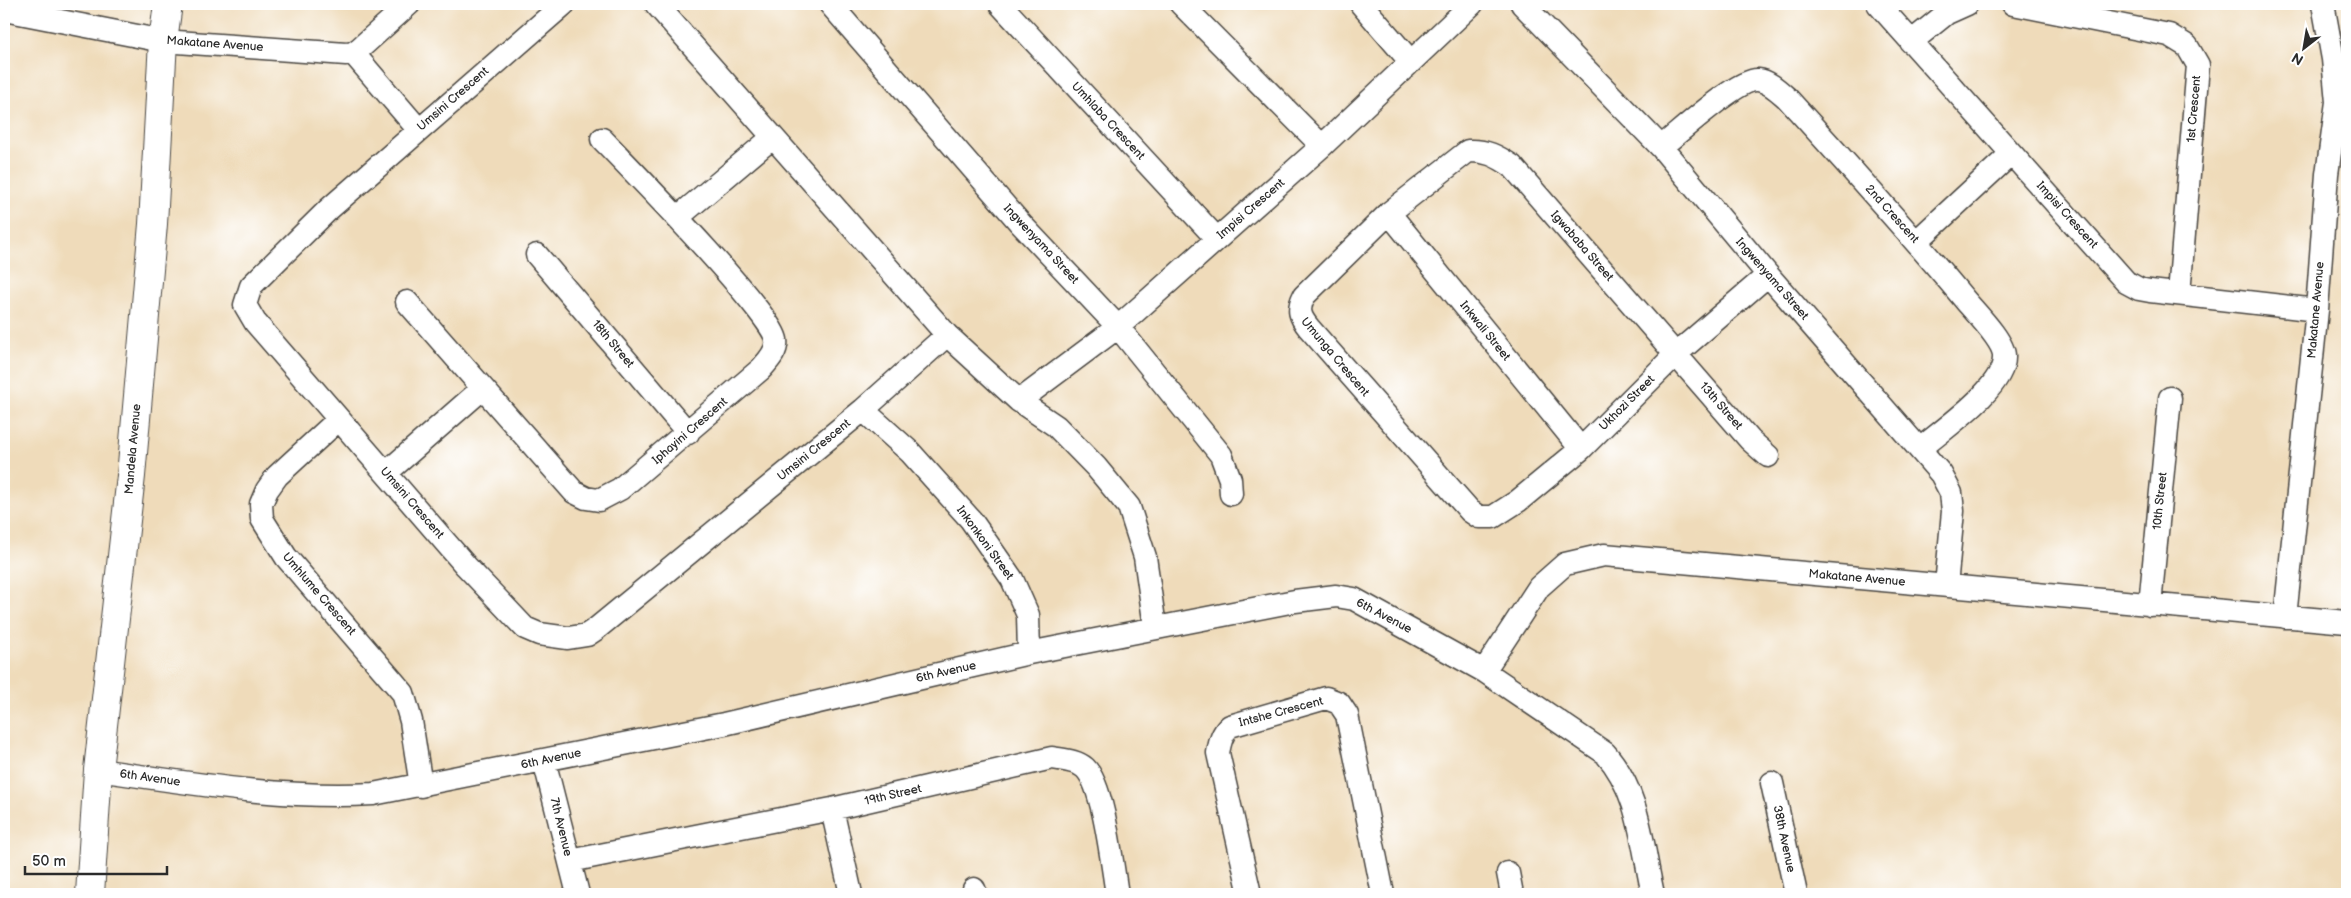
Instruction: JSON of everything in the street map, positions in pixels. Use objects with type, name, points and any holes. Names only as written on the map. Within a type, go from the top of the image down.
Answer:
[{"type":"street","name":"Mandela Avenue","points":[[90,894],[98,770],[133,457],[153,224],[163,41],[168,4]]},
{"type":"street","points":[[409,4],[353,53],[419,130]]},
{"type":"street","name":"Umsini Crescent","points":[[564,4],[329,209],[251,286],[246,297],[247,311],[254,322],[466,566],[525,628],[552,637],[577,637],[596,629],[863,410],[947,336]]},
{"type":"street","points":[[656,4],[947,336],[1019,401],[1056,426],[1096,467],[1129,508],[1145,557],[1155,627]]},
{"type":"street","name":"Ingwenyama Street","points":[[830,4],[1021,224],[1118,326],[1220,455],[1230,479],[1231,494]]},
{"type":"street","name":"Umhlaba Crescent","points":[[1000,4],[1217,239]]},
{"type":"street","points":[[1181,4],[1322,146]]},
{"type":"street","points":[[1361,4],[1412,62]]},
{"type":"street","name":"Impisi Crescent","points":[[1019,401],[1118,326],[1322,146],[1472,4]]},
{"type":"street","name":"Ingwenyama Street","points":[[1522,4],[1661,148],[1768,276],[1941,474],[1951,493],[1952,529],[1946,586]]},
{"type":"street","name":"Impisi Crescent","points":[[1878,4],[2126,282],[2139,289],[2317,310]]},
{"type":"street","points":[[1911,42],[1947,13],[1967,4]]},
{"type":"street","name":"1st Crescent","points":[[2013,4],[2169,36],[2188,46],[2198,65],[2179,294]]},
{"type":"street","name":"Makatane Avenue","points":[[2285,617],[2317,310],[2327,174],[2336,102],[2333,59],[2323,4]]},
{"type":"street","name":"Makatane Avenue","points":[[4,10],[163,41],[353,53]]},
{"type":"street","name":"2nd Crescent","points":[[1661,148],[1735,88],[1758,80],[1768,83],[1787,98],[1917,241],[1994,334],[2005,354],[2003,366],[1990,389],[1920,449]]},
{"type":"street","points":[[677,218],[772,138]]},
{"type":"street","name":"Iphayini Crescent","points":[[407,302],[574,492],[594,500],[605,498],[620,489],[688,433],[761,369],[771,357],[776,340],[773,330],[751,301],[677,218],[602,139]]},
{"type":"street","name":"Umunga Crescent","points":[[1479,517],[1470,511],[1300,317],[1299,306],[1304,296],[1389,213],[1468,151],[1480,150]]},
{"type":"street","name":"Igwababa Street","points":[[1480,150],[1495,155],[1512,166],[1676,354]]},
{"type":"street","points":[[1917,241],[2011,154]]},
{"type":"street","name":"Inkwali Street","points":[[1389,213],[1581,449]]},
{"type":"street","name":"18th Street","points":[[537,255],[688,433]]},
{"type":"street","name":"Ukhozi Street","points":[[1479,517],[1493,517],[1518,501],[1581,449],[1676,354],[1768,276]]},
{"type":"street","name":"13th Street","points":[[1676,354],[1750,440],[1768,456]]},
{"type":"street","points":[[386,473],[482,388]]},
{"type":"street","name":"10th Street","points":[[2150,605],[2170,398]]},
{"type":"street","name":"Inkonkoni Street","points":[[863,410],[910,452],[971,520],[1012,579],[1028,615],[1030,652]]},
{"type":"street","name":"Umhlume Crescent","points":[[338,420],[277,476],[267,490],[261,504],[262,519],[286,556],[392,677],[403,693],[412,720],[420,786]]},
{"type":"street","name":"Makatane Avenue","points":[[1484,671],[1539,587],[1565,564],[1604,556],[2347,622]]},
{"type":"street","name":"6th Avenue","points":[[98,770],[221,788],[336,796],[373,794],[724,724],[1030,652],[1295,600],[1336,596],[1354,599],[1376,610],[1484,671],[1589,740],[1617,767],[1630,790],[1654,894]]},
{"type":"street","name":"Intshe Crescent","points":[[1250,894],[1218,753],[1220,743],[1225,731],[1230,726],[1326,698],[1339,703],[1347,715],[1384,894]]},
{"type":"street","name":"19th Street","points":[[570,861],[832,809],[1052,758],[1070,761],[1083,766],[1092,777],[1098,794],[1117,894]]},
{"type":"street","name":"7th Avenue","points":[[544,760],[578,894]]},
{"type":"street","name":"38th Avenue","points":[[1772,783],[1796,894]]},
{"type":"street","points":[[832,809],[850,894]]}]
